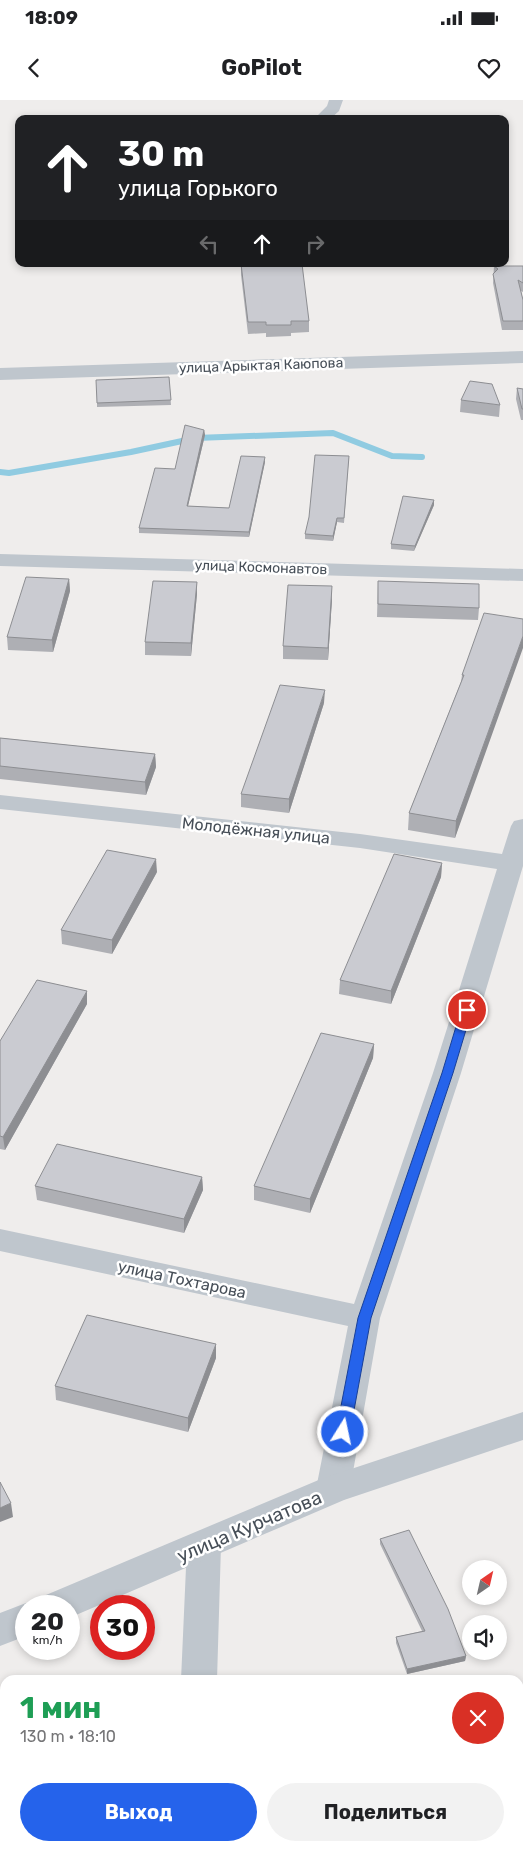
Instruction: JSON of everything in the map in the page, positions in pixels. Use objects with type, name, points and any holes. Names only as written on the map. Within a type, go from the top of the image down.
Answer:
[{"type":"street","points":[[326,115],[334,108],[336,100]]},
{"type":"street","name":"улица Арыктая Каюпова","points":[[0,374],[523,357]]},
{"type":"street","name":"улица Космонавтов","points":[[0,560],[523,575]]},
{"type":"street","name":"Молодёжная улица","points":[[0,802],[360,841],[511,863]]},
{"type":"street","name":"улица Курчатова","points":[[80,1597],[333,1489],[365,1318],[448,1073],[523,826]]},
{"type":"street","name":"улица Тохтарова","points":[[0,1240],[365,1318]]},
{"type":"street","points":[[333,1489],[523,1426]]},
{"type":"street","points":[[199,1675],[204,1545]]},
{"type":"street","points":[[0,1630],[15,1624]]},
{"type":"building","points":[[523,266],[523,283],[518,280],[523,300],[523,321],[503,321],[493,274],[498,269],[495,267]]},
{"type":"building","points":[[241,267],[302,267],[309,321],[291,321],[291,325],[266,325],[266,322],[248,322]]},
{"type":"building","points":[[169,377],[171,400],[97,403],[96,380]]},
{"type":"building","points":[[470,381],[492,384],[500,405],[461,400]]},
{"type":"building","points":[[517,388],[523,389],[523,409],[522,409]]},
{"type":"building","points":[[185,425],[204,430],[187,506],[229,508],[241,456],[265,457],[249,532],[139,528],[155,468],[175,469]]},
{"type":"building","points":[[315,455],[349,456],[344,518],[337,518],[333,536],[305,534],[309,517]]},
{"type":"building","points":[[403,496],[434,500],[415,546],[391,544]]},
{"type":"building","points":[[26,577],[69,579],[52,640],[7,637]]},
{"type":"building","points":[[153,581],[197,582],[191,643],[145,642]]},
{"type":"building","points":[[378,581],[479,584],[479,608],[378,604]]},
{"type":"building","points":[[288,585],[332,586],[328,648],[283,646]]},
{"type":"building","points":[[484,613],[523,619],[523,636],[456,821],[409,813],[464,675],[462,675]]},
{"type":"building","points":[[280,685],[325,690],[289,799],[241,794]]},
{"type":"building","points":[[0,738],[155,754],[145,782],[0,766]]},
{"type":"building","points":[[107,850],[156,859],[112,940],[61,930]]},
{"type":"building","points":[[394,854],[442,863],[391,991],[340,980]]},
{"type":"building","points":[[37,980],[87,991],[3,1137],[0,1136],[0,1041]]},
{"type":"building","points":[[321,1033],[374,1044],[310,1199],[254,1186]]},
{"type":"building","points":[[57,1144],[202,1177],[184,1219],[35,1186]]},
{"type":"building","points":[[87,1315],[216,1344],[188,1418],[55,1386]]},
{"type":"building","points":[[0,1482],[11,1503],[0,1508]]},
{"type":"building","points":[[409,1530],[448,1609],[462,1646],[462,1657],[407,1669],[396,1637],[425,1631],[380,1539]]},
{"type":"waterway","points":[[0,472],[9,473],[131,452],[196,438],[333,433],[392,456],[422,457]]},
{"type":"route","points":[[343,1432],[365,1318],[448,1073],[467,1010]]}]
